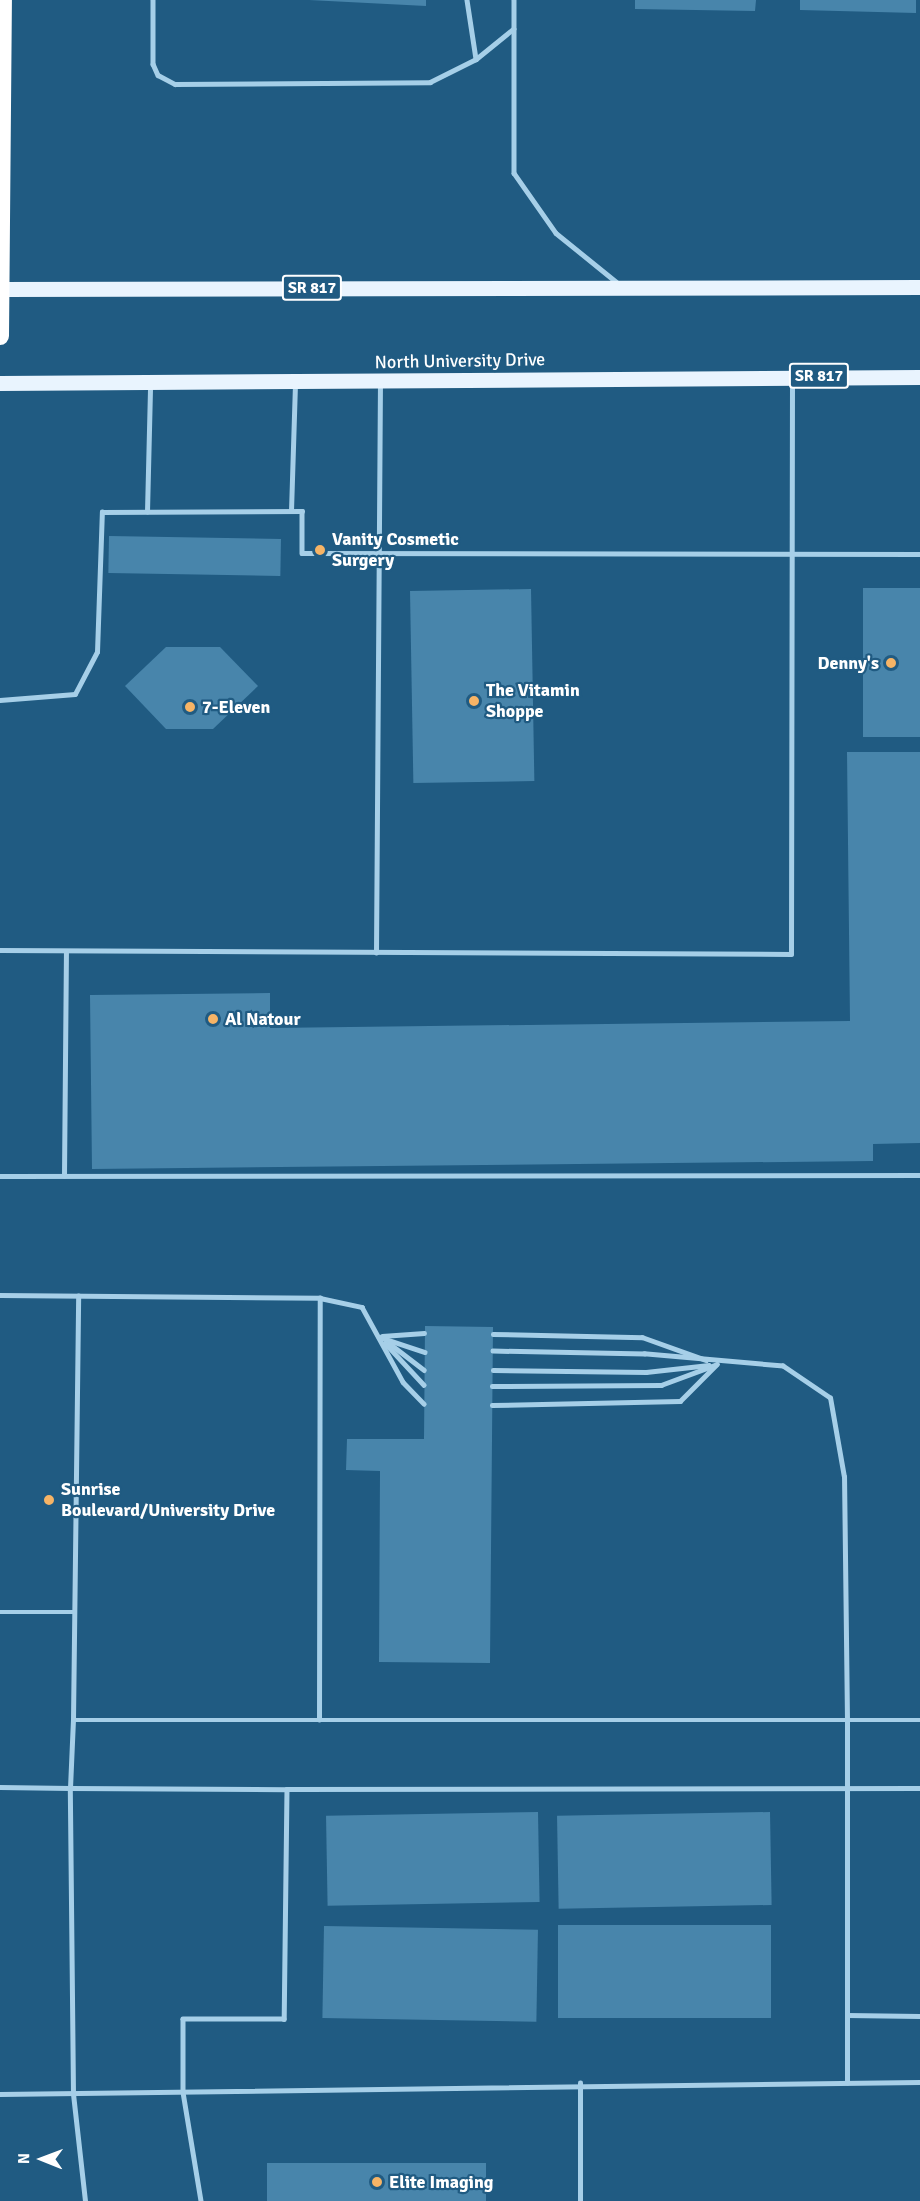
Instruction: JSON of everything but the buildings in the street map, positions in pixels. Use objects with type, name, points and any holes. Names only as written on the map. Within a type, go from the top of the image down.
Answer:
[{"type":"highway","points":[[0,336],[3,0]]},
{"type":"main road","name":"SR 817","points":[[0,289],[920,287]]},
{"type":"main road","name":"North University Drive","points":[[0,383],[296,383],[920,376]]},
{"type":"lane","points":[[153,0],[153,64],[158,75],[175,84],[430,82],[476,59],[513,29]]},
{"type":"lane","points":[[467,0],[476,59]]},
{"type":"lane","points":[[514,0],[514,173],[556,233],[624,287]]},
{"type":"lane","points":[[0,950],[791,954],[792,376]]},
{"type":"lane","points":[[375,953],[374,553],[380,381]]},
{"type":"lane","points":[[291,511],[296,383]]},
{"type":"lane","points":[[147,512],[150,384]]},
{"type":"lane","points":[[0,700],[75,694],[97,652],[102,512],[302,511],[302,553],[791,550],[920,554]]},
{"type":"lane","points":[[64,1176],[66,952]]},
{"type":"lane","points":[[0,1176],[920,1175]]},
{"type":"lane","points":[[0,1295],[320,1298],[362,1307],[403,1382],[424,1404]]},
{"type":"lane","points":[[78,1296],[75,1612],[70,1788],[73,2094],[86,2201]]},
{"type":"lane","points":[[320,1298],[320,1720]]},
{"type":"lane","points":[[379,1336],[424,1333]]},
{"type":"lane","points":[[493,1334],[642,1337],[717,1364]]},
{"type":"lane","points":[[379,1336],[425,1352]]},
{"type":"lane","points":[[379,1336],[424,1370]]},
{"type":"lane","points":[[379,1336],[424,1385]]},
{"type":"lane","points":[[493,1351],[645,1354],[717,1364],[783,1366],[830,1398],[844,1477],[847,2083]]},
{"type":"lane","points":[[493,1370],[646,1372],[717,1364]]},
{"type":"lane","points":[[492,1386],[661,1385],[717,1364]]},
{"type":"lane","points":[[492,1405],[680,1401],[717,1364]]},
{"type":"lane","points":[[0,1612],[75,1612]]},
{"type":"lane","points":[[73,1720],[920,1720]]},
{"type":"lane","points":[[0,1787],[920,1788]]},
{"type":"lane","points":[[201,2201],[183,2092],[183,2019],[284,2019],[287,1788]]},
{"type":"lane","points":[[847,2014],[920,2016]]},
{"type":"lane","points":[[0,2094],[580,2083],[920,2082]]},
{"type":"lane","points":[[580,2083],[580,2201]]},
{"type":"place","name":"Vanity Cosmetic Surgery","points":[[320,550]]},
{"type":"place","name":"Denny's","points":[[891,663]]},
{"type":"place","name":"The Vitamin Shoppe","points":[[474,701]]},
{"type":"place","name":"7-Eleven","points":[[190,707]]},
{"type":"place","name":"Al Natour","points":[[213,1019]]},
{"type":"place","name":"Sunrise Boulevard/University Drive","points":[[49,1500]]},
{"type":"place","name":"Elite Imaging","points":[[377,2182]]}]
